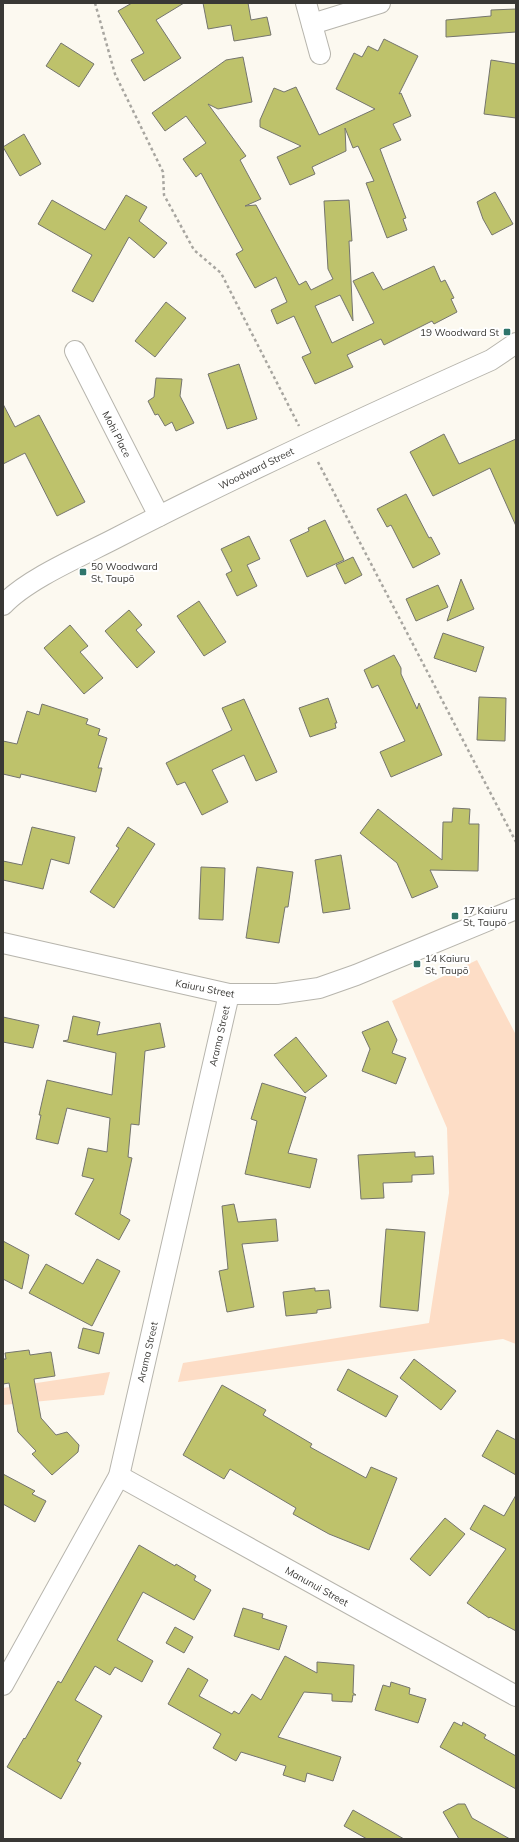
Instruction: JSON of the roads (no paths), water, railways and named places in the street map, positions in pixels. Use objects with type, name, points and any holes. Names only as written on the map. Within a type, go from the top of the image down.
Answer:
[{"type":"street","points":[[306,3],[320,54]]},
{"type":"street","points":[[312,24],[380,3]]},
{"type":"street","name":"Woodward Street","points":[[3,605],[36,580],[159,516],[308,443],[491,360],[516,343]]},
{"type":"street","name":"Mohi Place","points":[[75,351],[159,516]]},
{"type":"street","name":"Kaiuru Street","points":[[3,944],[229,994],[277,994],[319,988],[356,975],[516,909]]},
{"type":"street","name":"Arama Street","points":[[3,1685],[119,1476],[229,994]]},
{"type":"street","name":"Manunui Street","points":[[119,1476],[516,1696]]},
{"type":"place","name":"19 Woodward St","points":[[507,332]]},
{"type":"place","name":"50 Woodward St, Taupō","points":[[83,572]]},
{"type":"place","name":"17 Kaiuru St, Taupō","points":[[455,916]]},
{"type":"place","name":"14 Kaiuru St, Taupō","points":[[417,964]]}]
